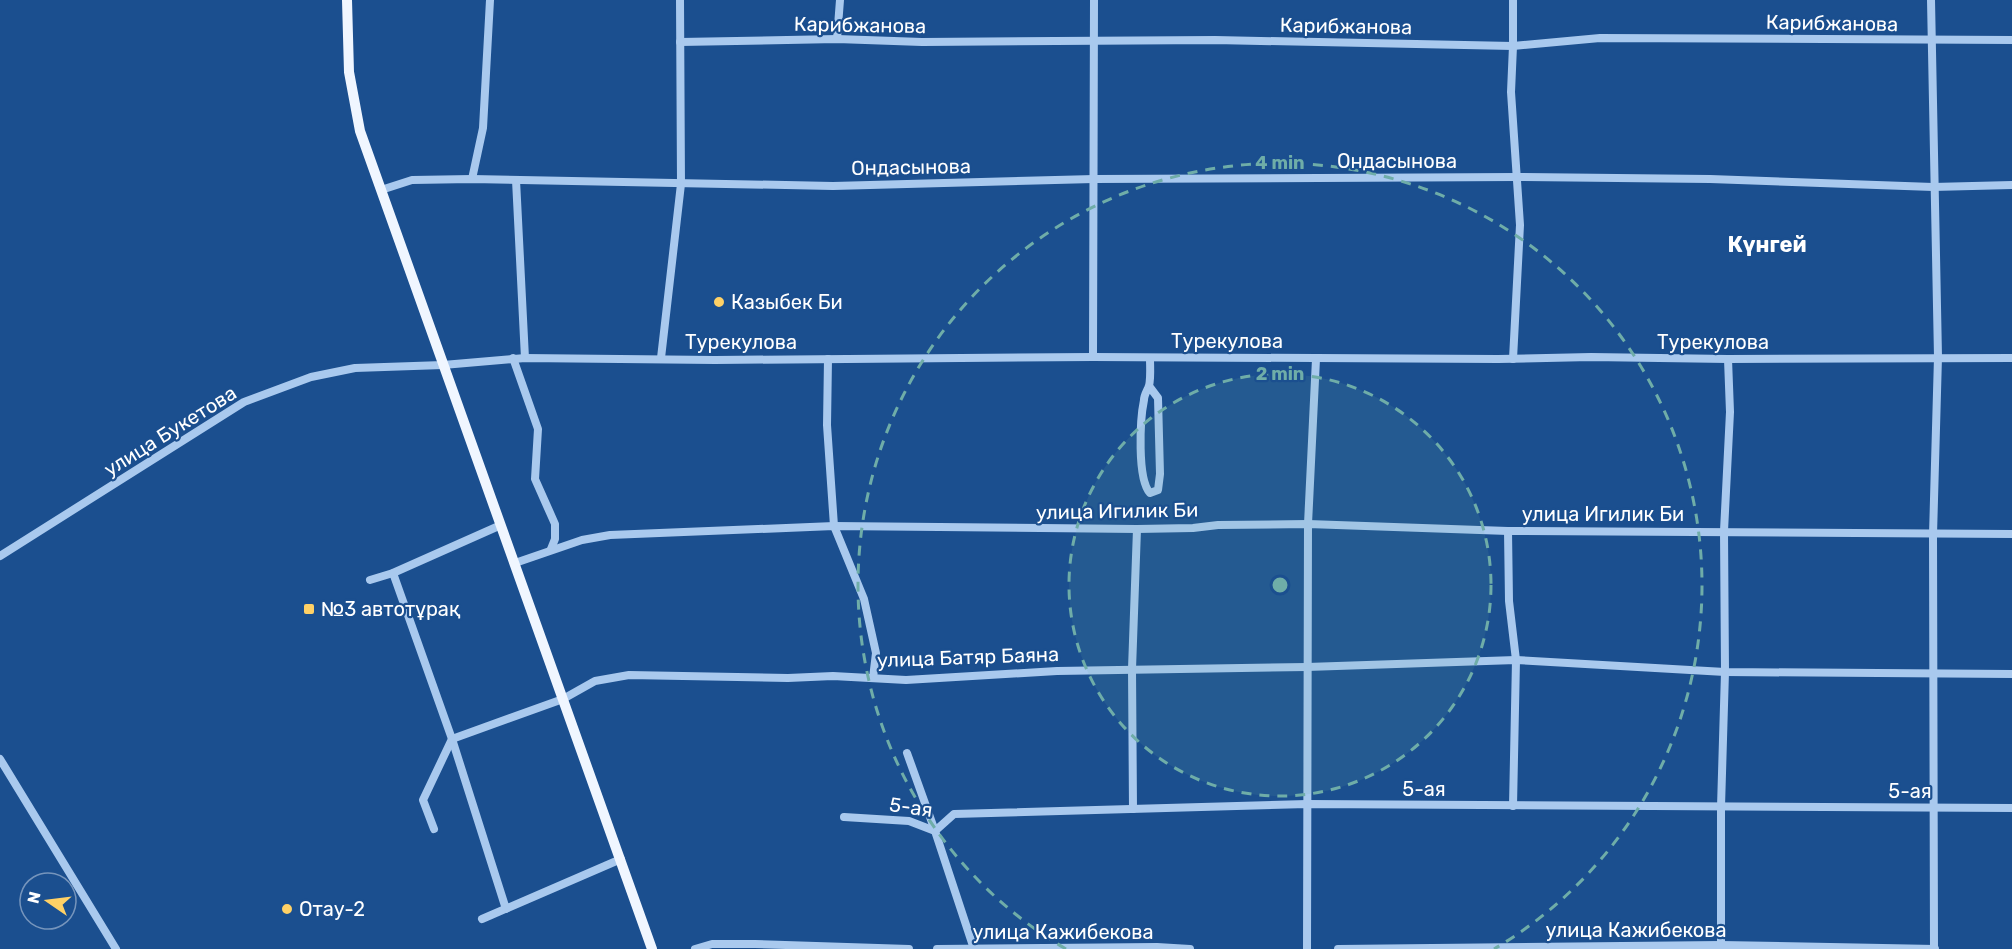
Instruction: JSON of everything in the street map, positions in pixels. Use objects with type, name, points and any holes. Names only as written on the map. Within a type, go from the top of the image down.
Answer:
[{"type":"main road","points":[[347,0],[349,72],[360,131],[652,949]]},
{"type":"street","points":[[472,179],[483,128],[490,0]]},
{"type":"street","points":[[661,358],[681,184],[680,0]]},
{"type":"street","points":[[837,39],[840,0]]},
{"type":"street","points":[[1093,357],[1094,0]]},
{"type":"street","points":[[1513,0],[1511,92],[1520,225],[1513,359]]},
{"type":"street","points":[[1931,0],[1938,357],[1933,535],[1934,949]]},
{"type":"street","name":"Карибжанова","points":[[680,42],[837,39],[922,42],[1215,40],[1513,46],[1600,39],[2012,40]]},
{"type":"street","name":"Ондасынова","points":[[381,190],[412,180],[472,179],[833,186],[1094,179],[1516,177],[1710,179],[1933,187],[2012,185]]},
{"type":"street","points":[[516,180],[525,358]]},
{"type":"street","name":"Турекулова","points":[[443,365],[513,358],[715,360],[1093,357],[2012,358]]},
{"type":"street","points":[[513,358],[538,429],[535,479],[555,524],[555,539],[551,549]]},
{"type":"street","points":[[1149,386],[1158,398],[1160,474],[1158,490],[1150,493],[1143,479],[1140,452],[1144,399],[1149,386],[1150,358]]},
{"type":"street","points":[[828,359],[826,425],[834,526],[864,599],[876,652],[873,678]]},
{"type":"street","points":[[1307,949],[1308,524],[1316,359]]},
{"type":"street","points":[[1721,947],[1721,807],[1725,672],[1724,531],[1730,412],[1728,359]]},
{"type":"street","name":"улица Букетова","points":[[0,556],[244,402],[311,377],[354,368],[443,365]]},
{"type":"street","name":"улица Игилик Би","points":[[515,563],[551,549],[610,535],[834,526],[1137,530],[1218,525],[1308,524],[1508,531],[2012,534]]},
{"type":"street","points":[[370,580],[393,573],[501,525]]},
{"type":"street","points":[[1133,809],[1132,669],[1137,530]]},
{"type":"street","points":[[1508,531],[1509,601],[1516,660],[1513,806]]},
{"type":"street","points":[[393,573],[452,739],[506,909]]},
{"type":"street","name":"улица Батяр Баяна","points":[[452,739],[563,699],[595,681],[629,675],[788,678],[833,676],[906,680],[1057,670],[1307,667],[1516,660],[1725,672],[2012,674]]},
{"type":"street","points":[[434,829],[423,800],[452,739]]},
{"type":"street","points":[[908,753],[974,949]]},
{"type":"street","points":[[0,759],[116,949]]},
{"type":"street","name":"5-ая","points":[[844,817],[909,821],[935,831],[954,814],[1307,804],[2012,808]]},
{"type":"street","points":[[482,919],[621,859]]},
{"type":"street","points":[[695,949],[712,944],[909,949]]},
{"type":"street","name":"улица Кажибекова","points":[[1338,949],[1721,947],[1934,949]]},
{"type":"street","name":"улица Кажибекова","points":[[937,949],[1190,949]]},
{"type":"place","name":"Казыбек Би","points":[[719,302]]},
{"type":"place","name":"№3 автотұрақ","points":[[309,609]]},
{"type":"place","name":"Отау-2","points":[[287,909]]},
{"type":"district","name":"Күнгей","points":[[1767,244]]}]
